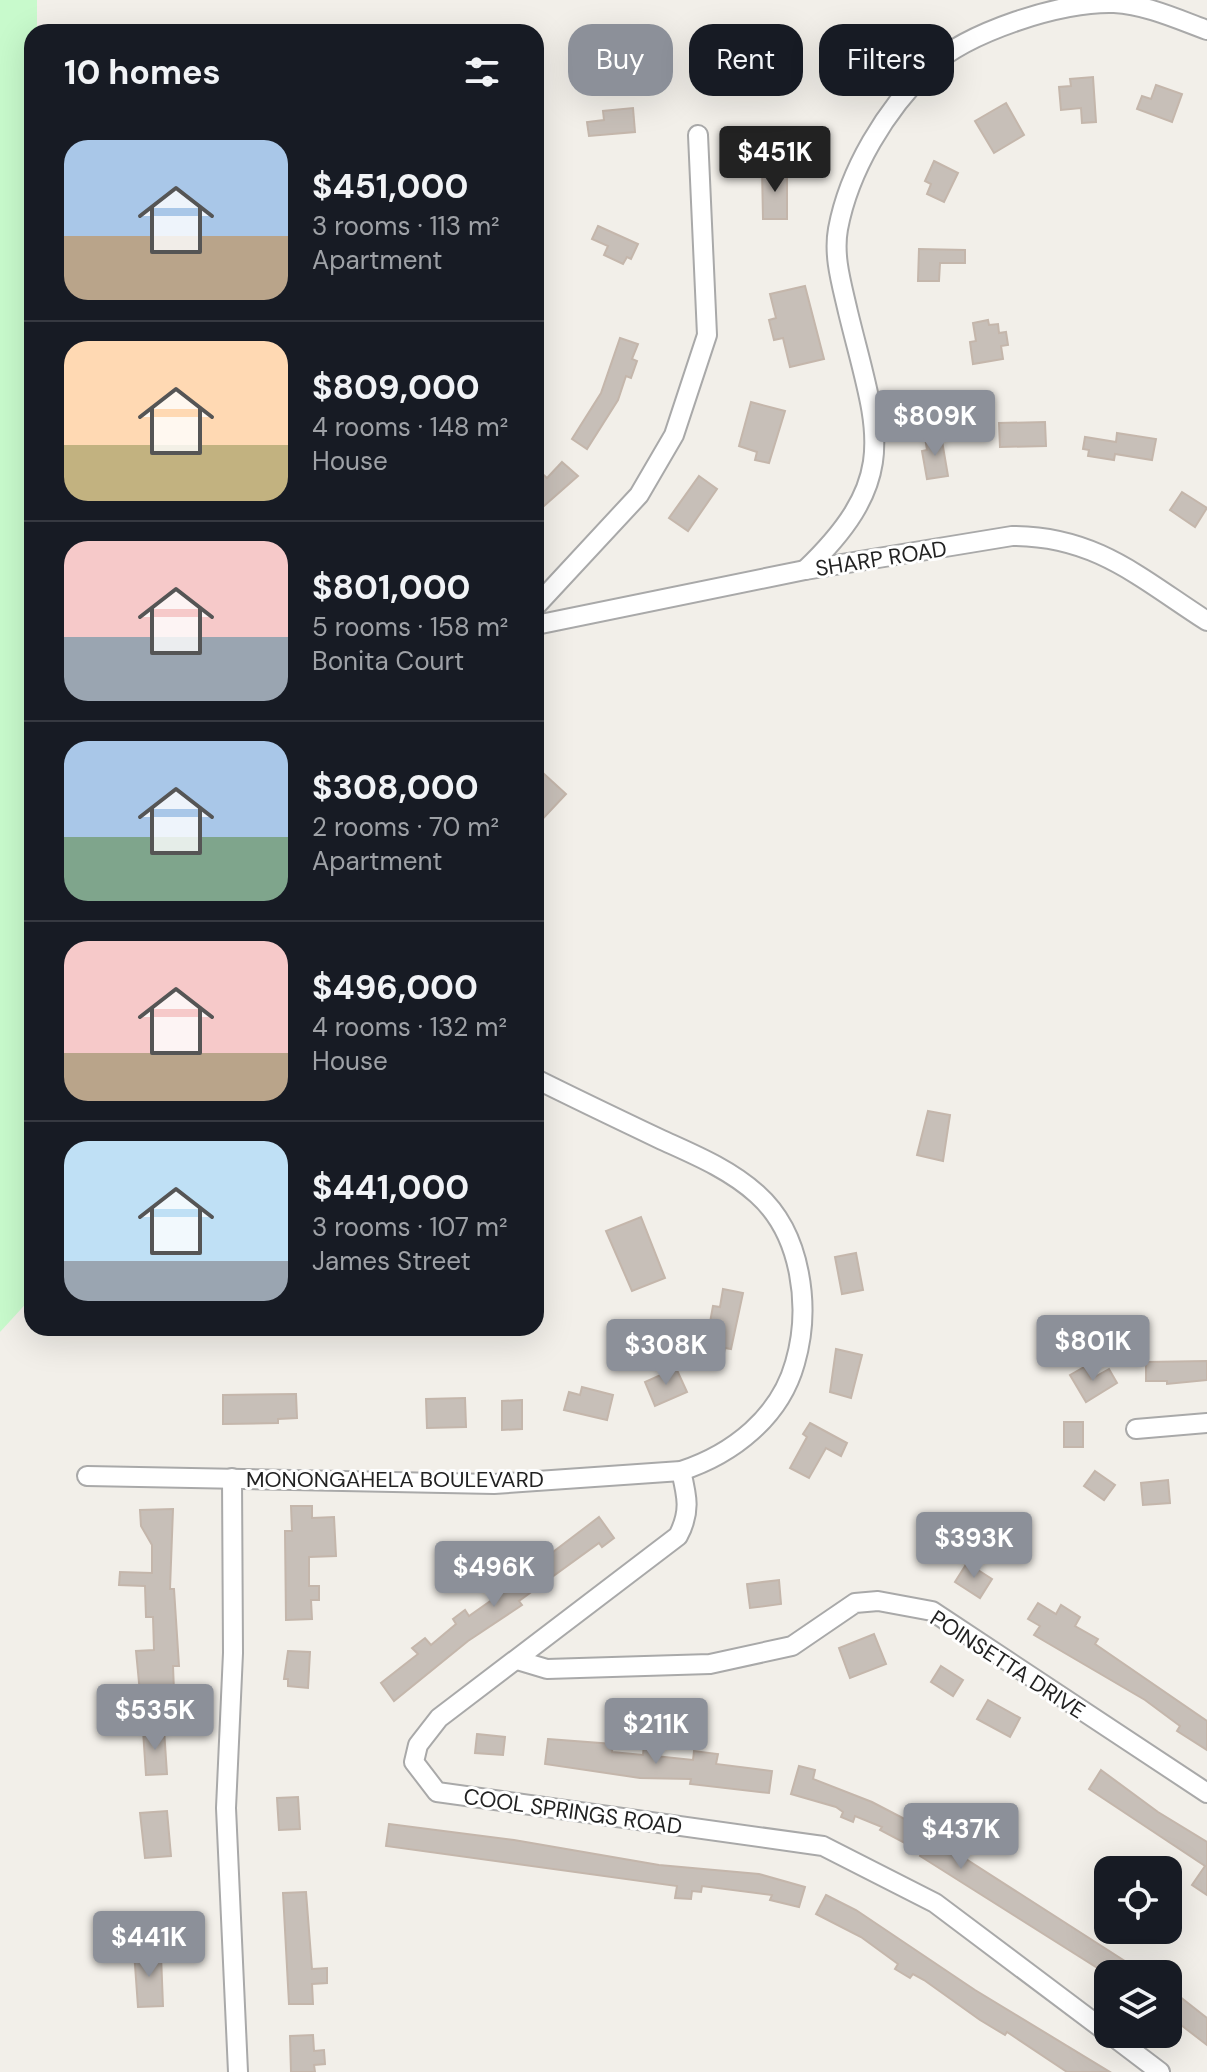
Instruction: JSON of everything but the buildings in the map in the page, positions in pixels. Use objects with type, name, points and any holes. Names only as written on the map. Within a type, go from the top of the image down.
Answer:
[{"type":"street","points":[[805,570],[837,540],[859,508],[876,459],[872,408],[837,267],[838,230],[868,150],[900,101],[932,66],[1000,28],[1049,10],[1115,3],[1152,10],[1207,30]]},
{"type":"street","points":[[544,597],[639,495],[674,435],[707,335],[698,135]]},
{"type":"street","name":"SHARP ROAD","points":[[544,623],[805,570],[1012,536],[1045,536],[1102,553],[1207,621]]},
{"type":"street","name":"MONONGAHELA BOULEVARD","points":[[87,1476],[494,1484],[681,1471],[706,1463],[741,1441],[762,1423],[789,1384],[800,1346],[802,1323],[793,1246],[759,1196],[722,1168],[544,1083]]},
{"type":"street","points":[[1136,1429],[1207,1423]]},
{"type":"street","name":"COOL SPRINGS ROAD","points":[[681,1471],[689,1504],[686,1521],[678,1536],[428,1728],[414,1762],[437,1792],[823,1846],[935,1903],[1094,2022]]},
{"type":"street","points":[[232,1478],[233,1653],[226,1808],[238,2072]]},
{"type":"street","name":"POINSETTA DRIVE","points":[[517,1660],[547,1669],[710,1664],[792,1646],[855,1603],[910,1605],[932,1611],[1207,1793]]},
{"type":"street","name":"COOL SPRINGS ROAD","points":[[1129,2048],[1160,2072]]},
{"type":"green space","points":[[0,0],[37,0],[37,24],[24,24],[24,1306],[0,1332]]}]
